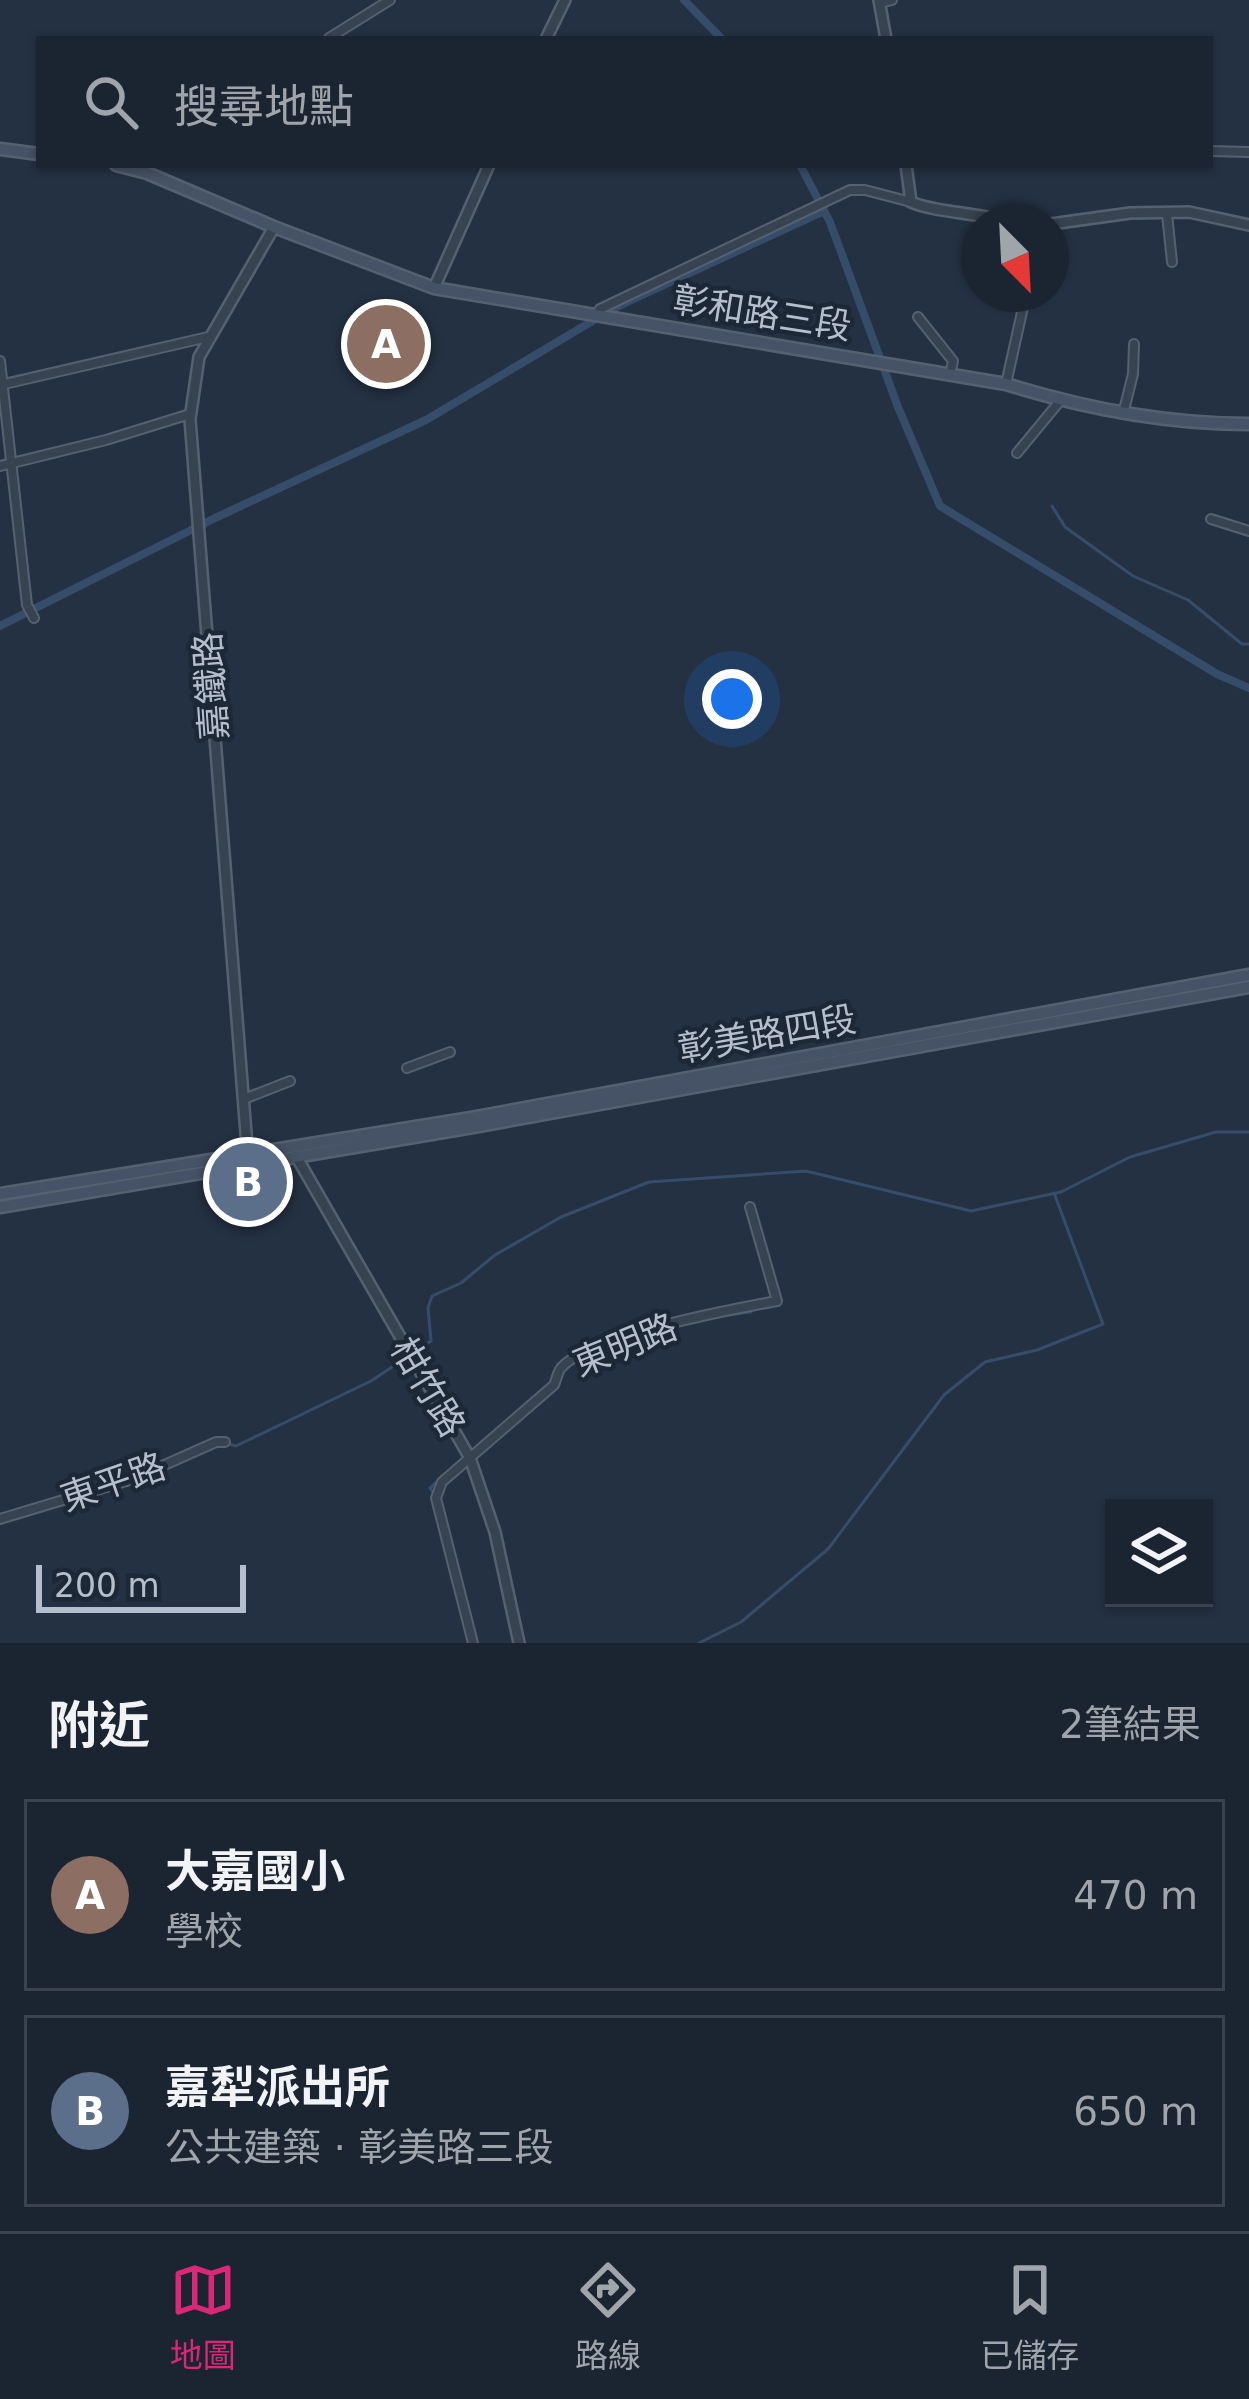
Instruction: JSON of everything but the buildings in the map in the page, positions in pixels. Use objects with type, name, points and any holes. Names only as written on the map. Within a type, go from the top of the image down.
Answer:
[{"type":"main road","points":[[0,148],[36,154]]},
{"type":"main road","name":"彰和路三段","points":[[149,169],[274,227],[434,288],[1006,384],[1060,400],[1187,422],[1249,424]]},
{"type":"main road","name":"彰美路四段","points":[[248,1160],[1169,995],[1249,975]]},
{"type":"main road","name":"彰美路四段","points":[[1169,995],[1249,987]]},
{"type":"main road","points":[[0,1194],[248,1160]]},
{"type":"main road","points":[[0,1207],[248,1160]]},
{"type":"street","points":[[332,36],[390,0]]},
{"type":"street","points":[[547,36],[565,0]]},
{"type":"street","points":[[883,1],[886,36]]},
{"type":"street","points":[[1213,151],[1249,152]]},
{"type":"street","points":[[434,288],[488,168]]},
{"type":"street","points":[[906,168],[911,202]]},
{"type":"street","points":[[601,318],[600,309],[850,190],[961,212]]},
{"type":"street","points":[[1069,221],[1130,213],[1189,212],[1249,225]]},
{"type":"street","points":[[1167,214],[1172,262]]},
{"type":"street","name":"嘉鐵路","points":[[248,1160],[190,414],[196,371],[208,338],[274,227]]},
{"type":"street","points":[[1006,384],[1021,312]]},
{"type":"street","points":[[918,317],[953,361],[950,375]]},
{"type":"street","points":[[2,384],[208,338]]},
{"type":"street","points":[[1124,410],[1134,344]]},
{"type":"street","points":[[0,361],[4,465],[31,612]]},
{"type":"street","points":[[1017,453],[1060,400]]},
{"type":"street","points":[[4,465],[190,414]]},
{"type":"street","points":[[1211,519],[1249,531]]},
{"type":"street","points":[[407,1068],[450,1052]]},
{"type":"street","points":[[244,1099],[290,1081]]},
{"type":"street","name":"柑竹路","points":[[296,1153],[470,1458],[495,1532],[519,1643]]},
{"type":"street","name":"東明路","points":[[473,1643],[436,1498],[448,1474],[554,1385],[559,1369],[572,1361],[620,1339],[777,1301],[750,1207]]},
{"type":"street","name":"東平路","points":[[0,1519],[134,1479],[225,1442]]},
{"type":"waterway","points":[[684,0],[719,36]]},
{"type":"waterway","points":[[802,168],[830,222],[940,506],[1217,674],[1249,688]]},
{"type":"waterway","points":[[0,626],[215,518],[426,420],[616,307],[824,211]]},
{"type":"waterway","points":[[1052,506],[1065,527],[1133,576],[1188,600],[1242,644],[1249,644]]},
{"type":"waterway","points":[[415,1352],[431,1341],[428,1308],[432,1296],[461,1283],[495,1255],[561,1217],[649,1182],[806,1171],[971,1211],[1061,1192],[1130,1157],[1216,1132],[1249,1132]]},
{"type":"waterway","points":[[699,1643],[741,1622],[828,1549],[944,1395],[985,1362],[1037,1350],[1103,1324],[1054,1193]]},
{"type":"waterway","points":[[721,1316],[751,1312]]},
{"type":"waterway","points":[[229,1444],[236,1446],[371,1381],[407,1357]]},
{"type":"waterway","points":[[436,1497],[430,1488],[446,1474]]},
{"type":"waterway","points":[[0,1515],[21,1509]]},
{"type":"waterway","points":[[443,1511],[470,1618]]},
{"type":"place","name":"大嘉國小","points":[[386,344]]},
{"type":"place","name":"嘉犁派出所","points":[[248,1182]]}]
